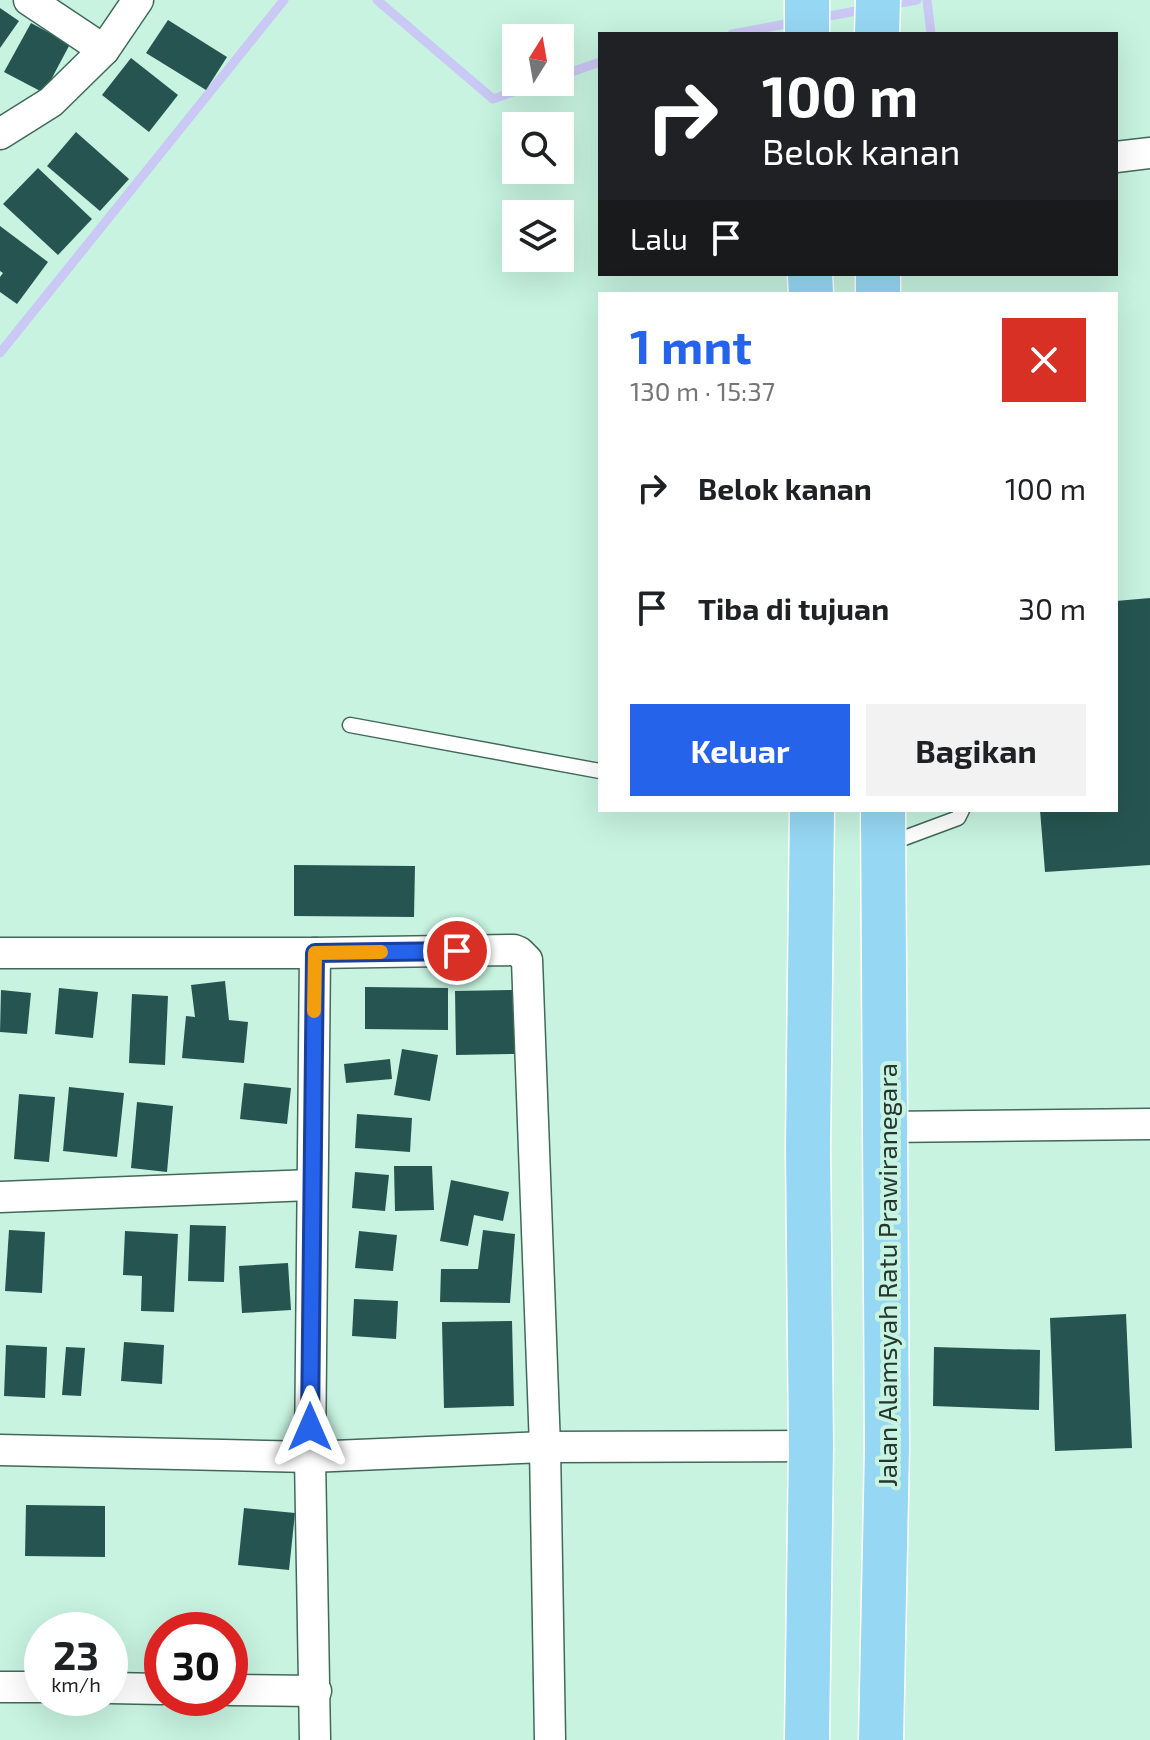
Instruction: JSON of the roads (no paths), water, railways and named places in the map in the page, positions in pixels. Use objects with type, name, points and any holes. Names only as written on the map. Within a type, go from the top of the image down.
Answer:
[{"type":"highway","points":[[807,1740],[811,1446],[808,1146],[812,812]]},
{"type":"highway","name":"Jalan Alamsyah Ratu Prawiranegara","points":[[881,1740],[887,1448],[883,828]]},
{"type":"street","points":[[29,0],[104,50]]},
{"type":"street","points":[[0,134],[51,102],[104,50],[138,0]]},
{"type":"street","points":[[1118,157],[1150,153]]},
{"type":"street","points":[[0,953],[514,950],[527,960],[545,1447],[550,1740]]},
{"type":"street","points":[[315,953],[310,1457],[315,1740]]},
{"type":"street","points":[[886,1127],[1150,1124]]},
{"type":"street","points":[[0,1197],[311,1185]]},
{"type":"street","points":[[0,1450],[310,1457],[545,1447],[811,1446]]},
{"type":"street","points":[[0,1687],[24,1687]]},
{"type":"street","points":[[248,1690],[316,1691]]},
{"type":"lane","points":[[350,725],[598,771]]},
{"type":"lane","points":[[883,828],[958,818],[961,812]]},
{"type":"waterway","points":[[0,353],[284,0]]},
{"type":"waterway","points":[[377,0],[493,99],[502,96]]},
{"type":"waterway","points":[[889,5],[917,0]]},
{"type":"waterway","points":[[927,0],[931,32]]},
{"type":"waterway","points":[[818,18],[867,9]]},
{"type":"waterway","points":[[743,32],[796,22]]},
{"type":"waterway","points":[[574,71],[598,63]]}]
